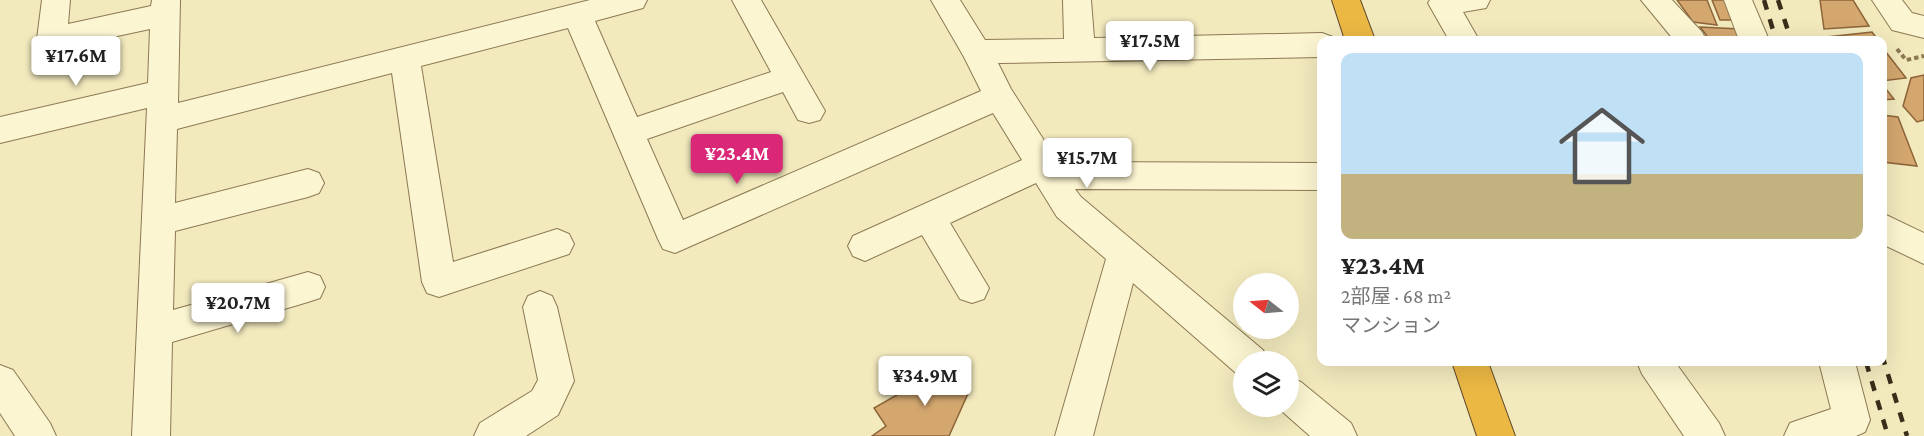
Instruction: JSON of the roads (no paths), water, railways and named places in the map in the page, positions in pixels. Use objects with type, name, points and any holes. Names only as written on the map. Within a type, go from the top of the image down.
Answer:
[{"type":"highway","points":[[1346,0],[1359,36]]},
{"type":"highway","points":[[1471,366],[1496,436]]},
{"type":"street","points":[[56,0],[52,39],[166,7],[151,436]]},
{"type":"street","points":[[0,130],[163,106],[405,58],[633,0]]},
{"type":"street","points":[[746,0],[809,111]]},
{"type":"street","points":[[945,0],[977,52],[999,97],[1069,207],[1237,351]]},
{"type":"street","points":[[1077,0],[1080,50]]},
{"type":"street","points":[[1462,36],[1443,3],[1476,0]]},
{"type":"street","points":[[1655,0],[1687,36]]},
{"type":"street","points":[[1738,0],[1752,36]]},
{"type":"street","points":[[1886,0],[1902,22],[1924,27]]},
{"type":"street","points":[[577,14],[675,240],[999,97]]},
{"type":"street","points":[[977,52],[1317,45]]},
{"type":"street","points":[[405,58],[439,282],[557,244]]},
{"type":"street","points":[[628,133],[789,78]]},
{"type":"street","points":[[865,246],[929,217],[1045,170],[1317,177]]},
{"type":"street","points":[[159,221],[308,183]]},
{"type":"street","points":[[929,217],[972,288]]},
{"type":"street","points":[[1887,230],[1924,249]]},
{"type":"street","points":[[1074,436],[1124,254]]},
{"type":"street","points":[[155,331],[308,287]]},
{"type":"street","points":[[493,436],[544,404],[556,381],[540,307]]},
{"type":"street","points":[[1658,366],[1706,436]]},
{"type":"street","points":[[1803,436],[1852,420],[1838,366]]},
{"type":"street","points":[[0,382],[37,436]]},
{"type":"street","points":[[1299,403],[1338,436]]},
{"type":"railway","points":[[1764,0],[1775,36]]},
{"type":"railway","points":[[1778,0],[1790,36]]},
{"type":"railway","points":[[1867,366],[1888,436]]},
{"type":"railway","points":[[1885,366],[1907,436]]}]
